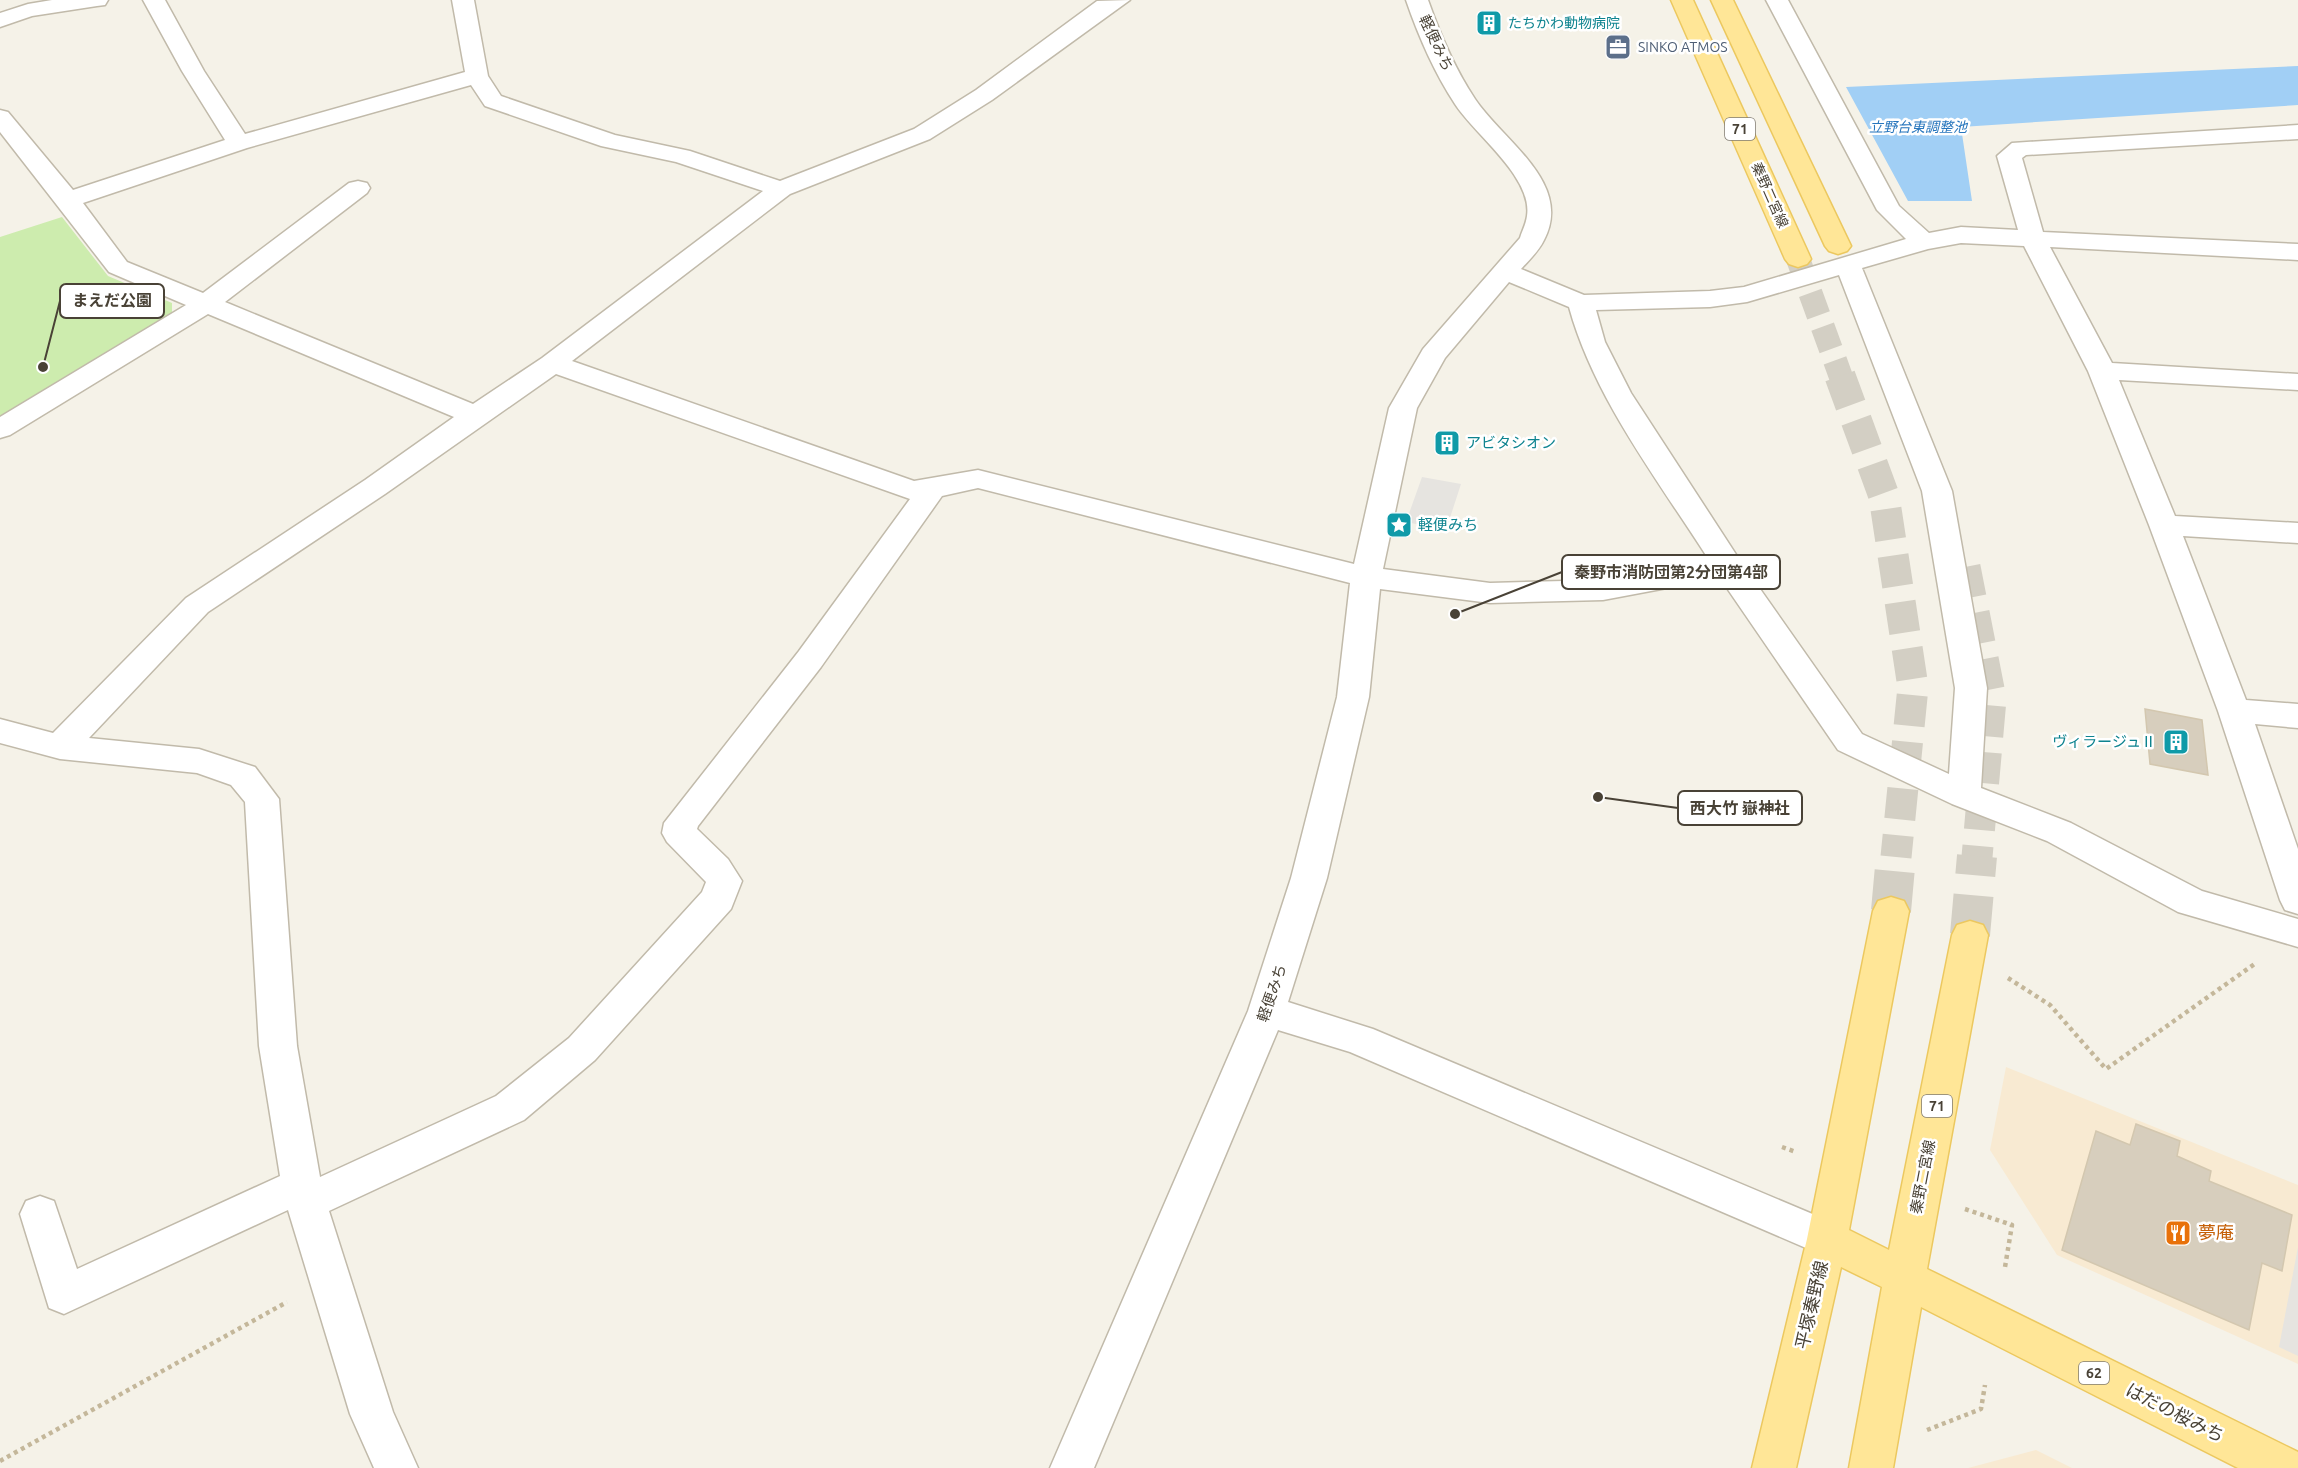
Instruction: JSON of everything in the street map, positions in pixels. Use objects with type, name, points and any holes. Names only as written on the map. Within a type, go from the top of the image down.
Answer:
[{"type":"main road","name":"秦野二宮線","points":[[1682,0],[1798,259]]},
{"type":"main road","name":"71","points":[[1722,0],[1842,255]]},
{"type":"main road","points":[[1827,1239],[1891,911]]},
{"type":"main road","name":"秦野二宮線","points":[[1904,1278],[1970,935]]},
{"type":"main road","name":"平塚秦野線","points":[[1774,1468],[1827,1239],[1904,1278]]},
{"type":"main road","points":[[1871,1468],[1904,1278]]},
{"type":"main road","name":"はだの桜みち","points":[[1904,1278],[2278,1467]]},
{"type":"street","points":[[0,20],[28,10],[97,0]]},
{"type":"street","points":[[154,0],[193,71],[240,143]]},
{"type":"street","points":[[464,0],[477,76],[493,101],[609,141],[682,156],[781,189]]},
{"type":"street","points":[[60,747],[197,605],[375,487],[475,415],[552,364],[781,189],[922,134],[984,95],[1105,6],[1119,0]]},
{"type":"street","name":"軽便みち","points":[[1072,1468],[1268,1011],[1309,878],[1353,697],[1366,577],[1403,408],[1433,355],[1507,272],[1532,240],[1540,215],[1536,192],[1521,167],[1466,102],[1427,29],[1417,0]]},
{"type":"street","points":[[1777,0],[1889,210],[1924,242]]},
{"type":"street","points":[[68,200],[240,143],[477,76]]},
{"type":"street","points":[[0,117],[68,200],[118,267],[204,305],[475,415]]},
{"type":"street","points":[[2298,132],[2020,148],[2009,156],[2032,237],[2102,371],[2164,525],[2234,711],[2298,900]]},
{"type":"street","points":[[0,429],[204,305],[358,188]]},
{"type":"street","points":[[1507,272],[1581,303],[1710,300],[1747,294],[1842,255],[1960,235],[2298,252]]},
{"type":"street","points":[[1842,255],[1937,491],[1971,688],[1964,795]]},
{"type":"street","points":[[1581,303],[1592,342],[1617,393],[1728,566],[1850,742],[1964,795],[2059,832],[2191,902],[2298,933]]},
{"type":"street","points":[[552,364],[912,490],[932,489],[978,479],[1366,577],[1490,593],[1603,590],[1728,566]]},
{"type":"street","points":[[2102,371],[2298,382]]},
{"type":"street","points":[[40,1214],[64,1294],[510,1108],[582,1049],[718,899],[724,881],[716,868],[679,833],[681,824],[810,659],[932,489]]},
{"type":"street","points":[[2164,525],[2298,534]]},
{"type":"street","points":[[2234,711],[2298,716]]},
{"type":"street","points":[[0,731],[60,747],[198,761],[243,776],[262,799],[278,1046],[303,1194],[372,1414],[396,1468]]},
{"type":"street","points":[[1268,1011],[1360,1040],[1827,1239]]},
{"type":"path","points":[[2002,976],[2026,985],[2081,1036],[2106,1069],[2169,1022],[2264,958]]},
{"type":"path","points":[[1959,1207],[2012,1225],[2005,1267]]},
{"type":"path","points":[[0,1461],[329,1278]]},
{"type":"path","points":[[1926,1430],[1981,1409],[1985,1385]]},
{"type":"shaded area","points":[[1422,477],[1461,484],[1446,530],[1406,522]]},
{"type":"shaded area","points":[[2006,1067],[2298,1185],[2298,1364],[2057,1255],[1990,1150]]},
{"type":"shaded area","points":[[2298,1247],[2298,1356],[2279,1347]]},
{"type":"shaded area","points":[[2036,1450],[2072,1468],[1968,1468]]},
{"type":"green space","points":[[62,217],[108,276],[172,303],[172,313],[0,420],[0,237]]},
{"type":"water","name":"立野台東調整池","points":[[2298,66],[2298,105],[1961,127],[1972,201],[1908,201],[1846,87]]},
{"type":"building","name":"ヴィラージュⅡ","points":[[2145,709],[2202,720],[2208,775],[2150,764]]},
{"type":"building","name":"夢庵","points":[[2136,1124],[2180,1141],[2177,1156],[2211,1171],[2209,1181],[2292,1215],[2282,1271],[2262,1263],[2249,1330],[2062,1250],[2096,1131],[2130,1145]]},
{"type":"tunnel","points":[[1798,259],[1841,377]]},
{"type":"tunnel","points":[[1840,376],[1884,496],[1913,687],[1896,857]]},
{"type":"tunnel","points":[[1965,567],[1991,699],[1977,857]]},
{"type":"tunnel","points":[[1891,911],[1896,856]]},
{"type":"tunnel","points":[[1970,935],[1977,856]]},
{"type":"place","name":"たちかわ動物病院","points":[[1489,23]]},
{"type":"place","name":"SINKO ATMOS","points":[[1618,47]]},
{"type":"place","name":"まえだ公園","points":[[43,367]]},
{"type":"place","name":"アビタシオン","points":[[1447,443]]},
{"type":"place","name":"軽便みち","points":[[1399,525]]},
{"type":"place","name":"秦野市消防団第2分団第4部","points":[[1455,614]]},
{"type":"place","name":"ヴィラージュⅡ","points":[[2176,742]]},
{"type":"place","name":"西大竹 嶽神社","points":[[1598,797]]},
{"type":"place","name":"夢庵","points":[[2178,1233]]}]
